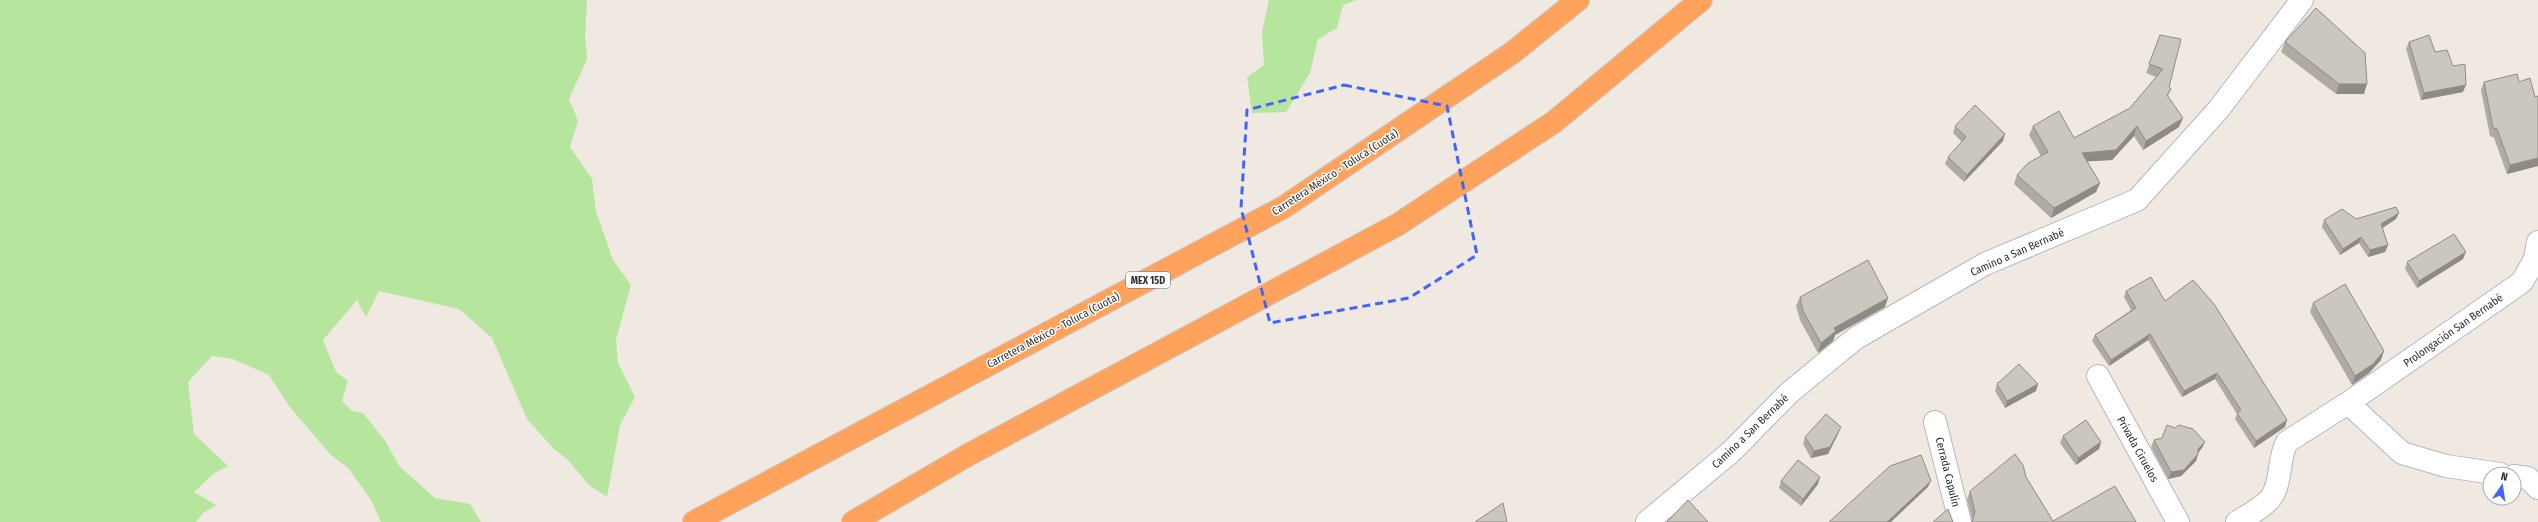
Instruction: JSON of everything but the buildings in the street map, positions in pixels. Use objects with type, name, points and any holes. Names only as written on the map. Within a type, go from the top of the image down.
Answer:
[{"type":"highway","name":"Carretera México - Toluca (Cuota)","points":[[694,522],[1284,207],[1512,53],[1578,0]]},
{"type":"highway","points":[[853,522],[968,455],[1397,225],[1554,122],[1701,0]]},
{"type":"street","name":"Camino a San Bernabé","points":[[1647,522],[1732,451],[1790,392],[1856,338],[1985,264],[2137,200],[2218,110],[2302,0]]},
{"type":"street","name":"Prolongación San Bernabé","points":[[2237,522],[2268,501],[2276,488],[2282,452],[2287,442],[2348,403],[2522,282],[2535,259],[2538,242]]},
{"type":"street","name":"Privada Ciruelos","points":[[2098,376],[2178,522]]},
{"type":"street","points":[[2348,403],[2402,453],[2446,466],[2482,471]]},
{"type":"street","name":"Cerrada Capulin","points":[[1935,422],[1960,522]]},
{"type":"street","points":[[2522,477],[2528,478],[2538,488]]},
{"type":"highlighted area","points":[[1344,85],[1447,106],[1477,255],[1409,298],[1270,323],[1241,208],[1247,110]]},
{"type":"green space","points":[[0,0],[587,0],[585,37],[587,59],[569,99],[578,121],[570,147],[592,179],[596,211],[613,260],[631,285],[616,340],[618,363],[635,397],[620,425],[607,497],[588,484],[568,460],[552,447],[527,419],[492,338],[459,309],[379,291],[366,317],[357,300],[323,340],[336,372],[348,381],[342,401],[352,411],[363,413],[386,442],[399,466],[435,498],[470,504],[481,522],[381,522],[371,500],[349,469],[330,454],[289,406],[269,375],[233,359],[212,356],[188,382],[194,434],[228,466],[213,474],[194,492],[216,505],[203,513],[196,522],[0,522]]},
{"type":"green space","points":[[1269,0],[1357,0],[1343,5],[1337,28],[1318,39],[1310,73],[1286,112],[1252,113],[1247,77],[1264,65],[1262,32]]}]
